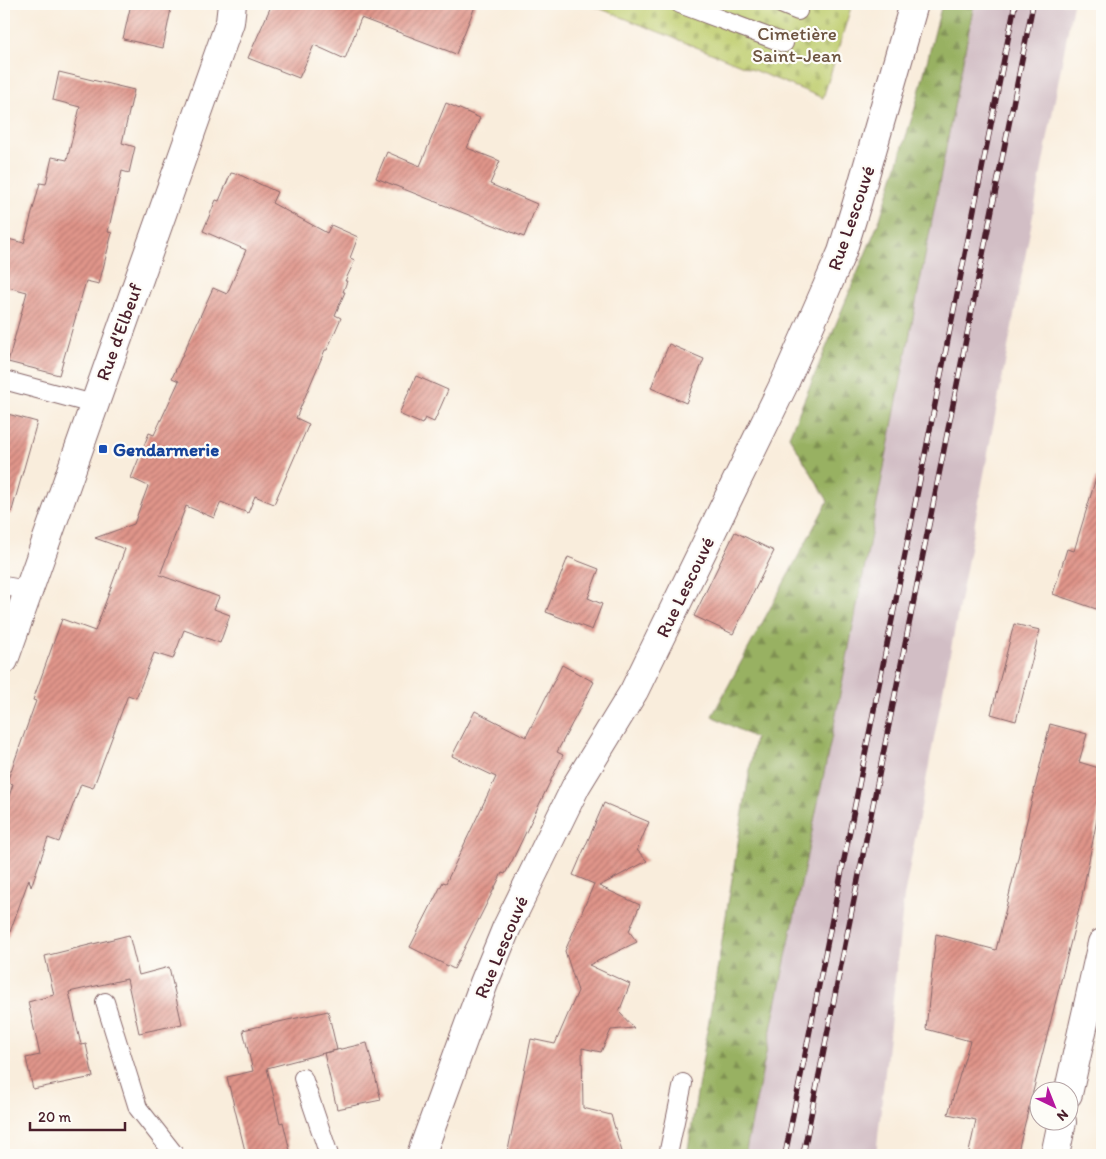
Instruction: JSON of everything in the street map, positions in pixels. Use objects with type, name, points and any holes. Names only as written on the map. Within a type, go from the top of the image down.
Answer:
[{"type":"street","name":"Rue d'Elbeuf","points":[[4,660],[16,588],[93,404],[230,22],[232,4]]},
{"type":"street","name":"Rue Lescouvé","points":[[421,1155],[484,983],[506,929],[576,786],[637,683],[784,384],[842,252],[914,4]]},
{"type":"street","points":[[1071,1082],[1102,943]]},
{"type":"street","points":[[1055,1155],[1060,1132]]},
{"type":"lane","points":[[680,4],[784,43]]},
{"type":"lane","points":[[781,4],[798,11]]},
{"type":"lane","points":[[4,380],[93,404]]},
{"type":"lane","points":[[105,1002],[138,1108],[175,1155]]},
{"type":"lane","points":[[303,1078],[329,1155]]},
{"type":"lane","points":[[668,1155],[683,1083]]},
{"type":"shaded area","points":[[974,4],[1073,4],[904,897],[876,1155],[745,1155],[834,725]]},
{"type":"green space","name":"Cimetière Saint-Jean","points":[[589,4],[852,4],[823,98]]},
{"type":"green space","points":[[942,4],[974,4],[834,725],[745,1155],[687,1155],[755,738],[712,716],[828,501],[789,436],[880,219],[915,108]]},
{"type":"building","points":[[131,4],[172,4],[163,48],[123,39]]},
{"type":"building","points":[[272,4],[476,4],[456,54],[361,18],[345,59],[314,45],[299,78],[248,58]]},
{"type":"building","points":[[59,72],[134,90],[122,143],[135,147],[129,173],[122,171],[108,232],[112,233],[99,284],[86,281],[59,375],[8,362],[27,292],[4,286],[4,238],[24,243],[40,183],[46,184],[52,157],[67,160],[80,107],[53,100]]},
{"type":"building","points":[[446,103],[480,118],[467,148],[500,161],[490,184],[537,204],[524,237],[376,178],[387,152],[420,166]]},
{"type":"building","points":[[231,173],[240,175],[277,192],[272,203],[327,233],[331,225],[358,237],[350,258],[355,260],[345,281],[347,281],[343,292],[345,292],[335,315],[341,318],[296,418],[309,424],[274,504],[255,496],[248,513],[221,502],[214,518],[186,506],[160,575],[219,597],[214,609],[230,615],[220,643],[184,630],[173,659],[154,653],[136,698],[128,695],[93,788],[81,784],[59,842],[48,838],[31,887],[29,879],[7,940],[4,940],[4,812],[13,784],[7,782],[36,701],[33,700],[62,619],[95,631],[125,549],[95,538],[134,524],[148,486],[131,478],[149,433],[154,435],[179,381],[172,378],[213,288],[227,294],[246,250],[203,231],[216,200],[219,201]]},
{"type":"building","points":[[669,344],[704,359],[686,403],[651,388]]},
{"type":"building","points":[[416,376],[448,390],[434,422],[425,418],[422,424],[399,414]]},
{"type":"building","points":[[4,413],[37,422],[11,514],[4,513]]},
{"type":"building","points":[[1096,478],[1102,479],[1102,611],[1053,594],[1067,549],[1074,551]]},
{"type":"building","points":[[735,532],[774,551],[733,634],[694,616]]},
{"type":"building","points":[[568,557],[599,569],[588,598],[602,604],[592,630],[546,612]]},
{"type":"building","points":[[1014,624],[1040,630],[1016,721],[991,714]]},
{"type":"building","points":[[562,665],[594,682],[557,752],[563,755],[513,859],[505,874],[502,873],[454,969],[410,947],[443,882],[446,883],[496,777],[452,756],[475,711],[526,737]]},
{"type":"building","points":[[1050,724],[1087,734],[1079,762],[1102,769],[1102,794],[1081,901],[1035,1082],[1028,1082],[1028,1111],[1017,1155],[982,1155],[969,1152],[976,1120],[948,1114],[970,1041],[926,1029],[936,934],[996,950]]},
{"type":"building","points":[[604,803],[649,822],[637,850],[647,861],[599,886],[640,905],[629,931],[637,942],[589,965],[630,984],[619,1012],[634,1028],[611,1030],[601,1052],[582,1048],[583,1108],[611,1115],[623,1155],[507,1155],[531,1039],[555,1044],[578,991],[565,951],[594,884],[573,875]]},
{"type":"building","points":[[129,935],[139,975],[169,967],[182,1024],[139,1033],[127,979],[69,992],[81,1045],[86,1044],[93,1077],[33,1089],[26,1058],[40,1055],[28,1002],[54,995],[45,956]]},
{"type":"building","points":[[328,1011],[337,1050],[367,1043],[381,1100],[337,1109],[324,1053],[267,1068],[280,1123],[283,1122],[290,1151],[272,1155],[246,1155],[227,1077],[253,1071],[243,1030]]},
{"type":"railway","points":[[785,1155],[1015,4]]},
{"type":"railway","points":[[803,1155],[1033,4]]},
{"type":"place","name":"Gendarmerie","points":[[103,449]]}]
